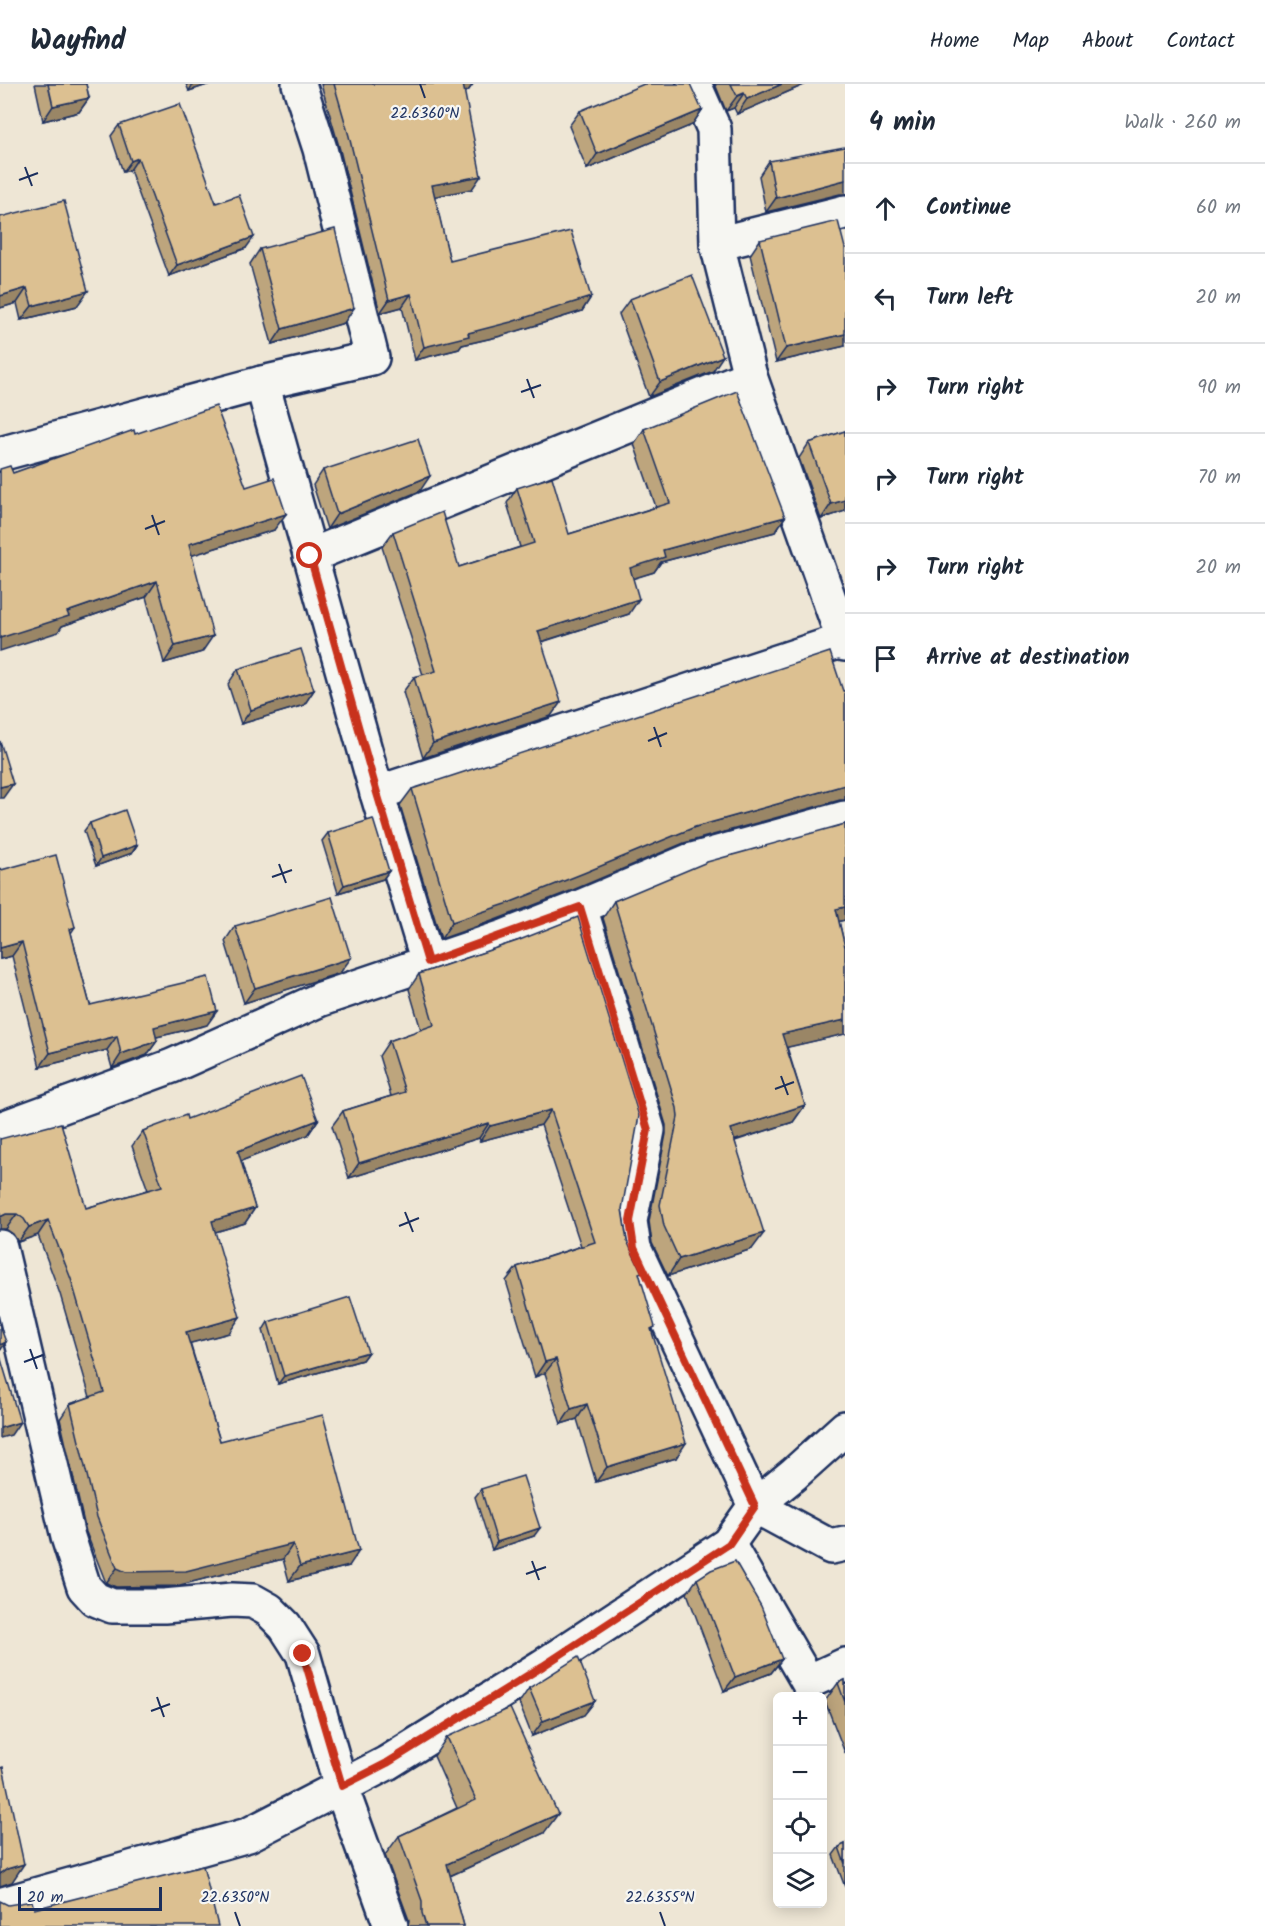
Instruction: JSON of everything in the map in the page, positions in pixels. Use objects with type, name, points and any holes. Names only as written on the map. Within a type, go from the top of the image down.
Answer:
[{"type":"street","points":[[0,454],[262,383],[372,358],[320,149],[299,84]]},
{"type":"street","points":[[377,793],[845,642],[750,376],[717,244],[714,129],[694,84]]},
{"type":"street","points":[[717,244],[845,212]]},
{"type":"street","points":[[310,556],[750,376]]},
{"type":"street","points":[[262,383],[377,793],[428,962]]},
{"type":"street","points":[[0,1129],[172,1066],[321,999],[580,907],[689,861],[845,818]]},
{"type":"street","points":[[580,907],[648,1130],[630,1221],[634,1248],[755,1506],[831,1547],[845,1544]]},
{"type":"street","points":[[0,1247],[68,1537],[84,1587],[94,1599],[112,1606],[164,1606],[232,1600],[253,1601],[269,1610],[285,1626],[303,1654],[342,1786],[391,1926]]},
{"type":"street","points":[[0,1905],[248,1835],[387,1763],[543,1666],[729,1544],[755,1506],[845,1428]]},
{"type":"street","points":[[729,1544],[808,1682],[845,1665]]},
{"type":"building","points":[[48,84],[86,84],[89,98],[53,106]]},
{"type":"building","points":[[334,84],[463,84],[481,176],[432,185],[450,261],[571,231],[591,297],[468,333],[469,336],[424,347],[411,294],[389,300]]},
{"type":"building","points":[[644,84],[690,84],[702,110],[597,154],[580,111]]},
{"type":"building","points":[[731,84],[782,84],[747,99],[744,93],[737,96]]},
{"type":"building","points":[[180,104],[216,203],[239,195],[254,237],[177,265],[138,158],[131,161],[119,125]]},
{"type":"building","points":[[845,147],[845,180],[776,198],[769,161]]},
{"type":"building","points":[[64,201],[88,291],[32,306],[27,288],[0,296],[0,217]]},
{"type":"building","points":[[838,221],[845,248],[845,334],[786,348],[760,240]]},
{"type":"building","points":[[335,229],[354,308],[282,329],[260,249]]},
{"type":"building","points":[[692,275],[723,356],[660,382],[630,299]]},
{"type":"building","points":[[737,391],[785,517],[663,550],[665,557],[630,568],[639,599],[538,631],[561,702],[433,743],[414,677],[436,671],[393,532],[442,512],[459,567],[534,543],[517,488],[552,477],[569,534],[670,503],[644,429]]},
{"type":"building","points":[[216,406],[246,487],[274,478],[286,514],[189,544],[213,636],[175,646],[157,581],[67,612],[69,616],[0,638],[0,469],[10,466],[13,473],[134,430],[135,434]]},
{"type":"building","points":[[845,431],[845,500],[831,504],[809,443]]},
{"type":"building","points":[[418,439],[430,476],[337,514],[323,470]]},
{"type":"building","points":[[301,649],[314,690],[251,710],[238,669]]},
{"type":"building","points":[[830,652],[843,691],[845,691],[845,785],[695,827],[506,904],[452,922],[412,789]]},
{"type":"building","points":[[0,741],[13,784],[0,787]]},
{"type":"building","points":[[125,810],[137,845],[101,858],[90,823]]},
{"type":"building","points":[[373,819],[389,871],[344,885],[328,833]]},
{"type":"building","points":[[845,824],[845,907],[836,909],[845,947],[845,1020],[782,1034],[805,1105],[731,1129],[764,1233],[679,1259],[664,1226],[660,1205],[678,1117],[677,1108],[614,901],[707,862]]},
{"type":"building","points":[[56,855],[75,927],[70,929],[90,1005],[208,977],[217,1011],[154,1027],[157,1041],[121,1054],[117,1036],[50,1053],[22,942],[0,948],[0,868],[1,870]]},
{"type":"building","points":[[332,897],[351,958],[255,988],[235,926]]},
{"type":"building","points":[[578,917],[639,1116],[622,1209],[627,1241],[642,1272],[639,1273],[655,1327],[651,1329],[686,1443],[607,1467],[587,1404],[571,1409],[556,1359],[545,1362],[517,1267],[595,1242],[551,1110],[490,1126],[489,1123],[359,1163],[343,1111],[405,1092],[389,1041],[434,1025],[419,974],[517,941]]},
{"type":"building","points":[[301,1076],[318,1120],[238,1151],[255,1208],[212,1221],[240,1317],[186,1332],[220,1441],[323,1415],[359,1551],[300,1566],[293,1544],[186,1571],[126,1572],[117,1568],[97,1517],[70,1404],[104,1392],[71,1279],[48,1220],[29,1227],[17,1214],[6,1214],[0,1217],[0,1139],[61,1123],[86,1208],[162,1186],[143,1131],[186,1115],[187,1119]]},
{"type":"building","points":[[350,1297],[368,1352],[284,1376],[268,1322]]},
{"type":"building","points":[[0,1326],[6,1342],[0,1345]]},
{"type":"building","points":[[0,1356],[20,1422],[0,1428]]},
{"type":"building","points":[[523,1476],[540,1528],[497,1542],[481,1489]]},
{"type":"building","points":[[735,1561],[761,1606],[782,1659],[735,1677],[697,1579],[711,1570]]},
{"type":"building","points":[[578,1657],[595,1701],[543,1721],[529,1688]]},
{"type":"building","points":[[845,1680],[845,1702],[838,1683]]},
{"type":"building","points":[[510,1708],[558,1814],[447,1864],[464,1926],[426,1926],[422,1913],[422,1901],[399,1836],[476,1800],[447,1737]]},
{"type":"building","points":[[3,1767],[24,1864],[7,1869],[0,1874],[0,1768]]},
{"type":"building","points":[[845,1844],[845,1864],[839,1847]]},
{"type":"building","points":[[203,1866],[218,1926],[0,1926],[0,1901],[8,1905],[32,1901],[34,1909]]},
{"type":"route","points":[[303,1654],[342,1786],[387,1763],[543,1666],[729,1544],[755,1506],[634,1248],[630,1221],[648,1130],[580,907],[501,938],[428,962],[377,793],[310,556]]}]
